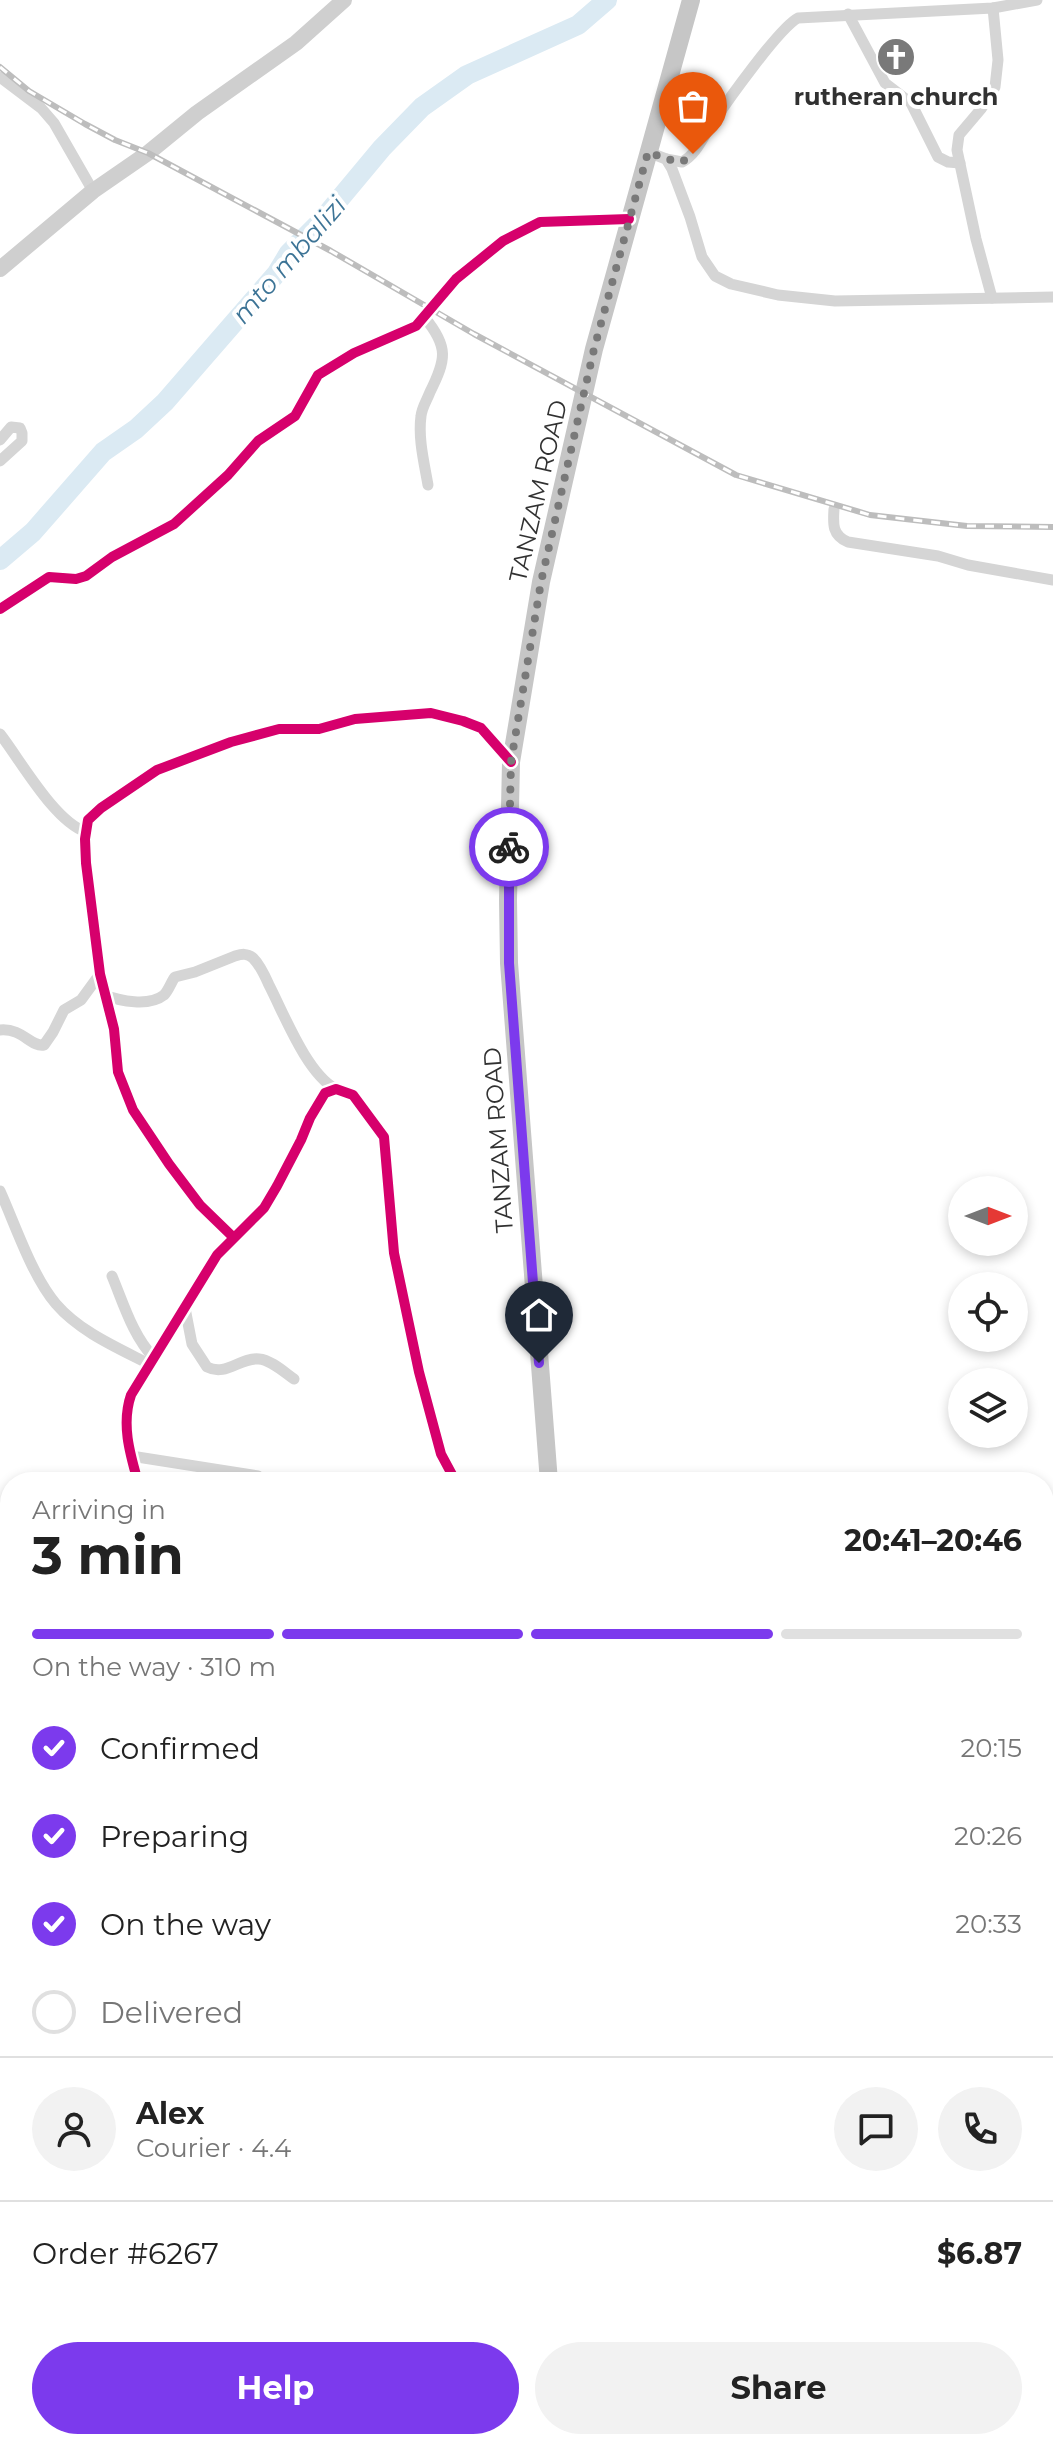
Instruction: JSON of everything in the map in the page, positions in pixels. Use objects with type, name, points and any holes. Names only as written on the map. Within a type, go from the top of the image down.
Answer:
[{"type":"highway","name":"TANZAM ROAD","points":[[548,1472],[509,963],[511,762],[541,582],[594,349],[629,219],[657,155],[691,0]]},
{"type":"main road","points":[[0,269],[93,191],[296,43],[344,0]]},
{"type":"street","points":[[657,155],[682,162],[693,154],[714,122],[792,21],[798,18],[993,8],[1037,0]]},
{"type":"street","points":[[992,298],[957,150],[959,135],[991,95],[997,79],[993,8]]},
{"type":"street","points":[[848,14],[885,83],[911,103],[938,157],[960,163]]},
{"type":"street","points":[[0,77],[41,108],[54,123],[93,191]]},
{"type":"street","points":[[657,155],[672,169],[702,257],[715,276],[731,284],[778,295],[835,301],[1053,297]]},
{"type":"street","points":[[0,609],[49,577],[76,579],[86,576],[112,557],[174,524],[228,475],[258,441],[295,416],[318,375],[354,353],[405,332],[425,318],[456,279],[503,241],[540,222],[629,219]]},
{"type":"street","points":[[425,318],[437,334],[444,359],[421,418],[428,485]]},
{"type":"street","points":[[0,440],[11,427],[20,428],[22,441],[0,461]]},
{"type":"street","points":[[834,509],[835,532],[848,542],[938,556],[968,565],[1053,580]]},
{"type":"street","points":[[233,1237],[200,1205],[183,1183],[133,1110],[118,1072],[114,1029],[100,974],[86,863],[88,820],[157,770],[231,742],[279,729],[319,729],[355,719],[431,713],[481,728],[511,762]]},
{"type":"street","points":[[0,734],[68,823],[86,832]]},
{"type":"street","points":[[104,995],[132,1001],[157,998],[166,992],[177,975],[195,972],[242,954],[251,956],[261,968],[299,1044],[323,1080],[353,1095],[384,1137],[394,1253],[419,1372],[441,1454],[451,1472]]},
{"type":"street","points":[[0,1030],[17,1031],[36,1046],[44,1045],[64,1010],[84,996],[100,974]]},
{"type":"street","points":[[135,1472],[126,1428],[129,1402],[217,1255],[264,1208],[317,1106],[325,1093],[336,1089]]},
{"type":"street","points":[[0,1191],[43,1285],[58,1307],[88,1330],[153,1362]]},
{"type":"street","points":[[112,1276],[132,1324],[153,1362]]},
{"type":"street","points":[[185,1307],[192,1344],[207,1367],[222,1370],[259,1359],[294,1379]]},
{"type":"street","points":[[131,1456],[235,1472]]},
{"type":"street","points":[[212,1468],[213,1472]]},
{"type":"waterway","name":"mto mbalizi","points":[[0,560],[33,532],[103,452],[136,429],[165,402],[277,273],[289,253],[422,107],[467,75],[578,25],[607,0]]},
{"type":"railway","points":[[0,67],[29,91],[85,124],[148,153],[331,251],[474,334],[736,475],[870,515],[967,526],[1053,527]]},
{"type":"cycle path","points":[[0,609],[49,577],[76,579],[86,576],[112,557],[174,524],[228,475],[258,441],[295,416],[318,375],[354,353],[416,326],[456,279],[503,241],[540,222],[629,219]]},
{"type":"cycle path","points":[[233,1237],[200,1205],[169,1164],[133,1110],[118,1072],[114,1029],[100,974],[86,863],[88,820],[157,770],[231,742],[279,729],[319,729],[355,719],[431,713],[481,728],[511,762]]},
{"type":"cycle path","points":[[136,1472],[127,1428],[131,1395],[217,1255],[264,1208],[325,1093],[336,1089],[353,1095],[384,1137],[394,1253],[419,1372],[441,1454],[451,1472]]},
{"type":"way so far","points":[[509,847],[511,762],[541,582],[594,349],[648,152],[674,162],[682,162],[693,154]]},
{"type":"place","name":"rutheran church","points":[[896,57]]},
{"type":"route","points":[[509,847],[509,963],[539,1363]]}]
